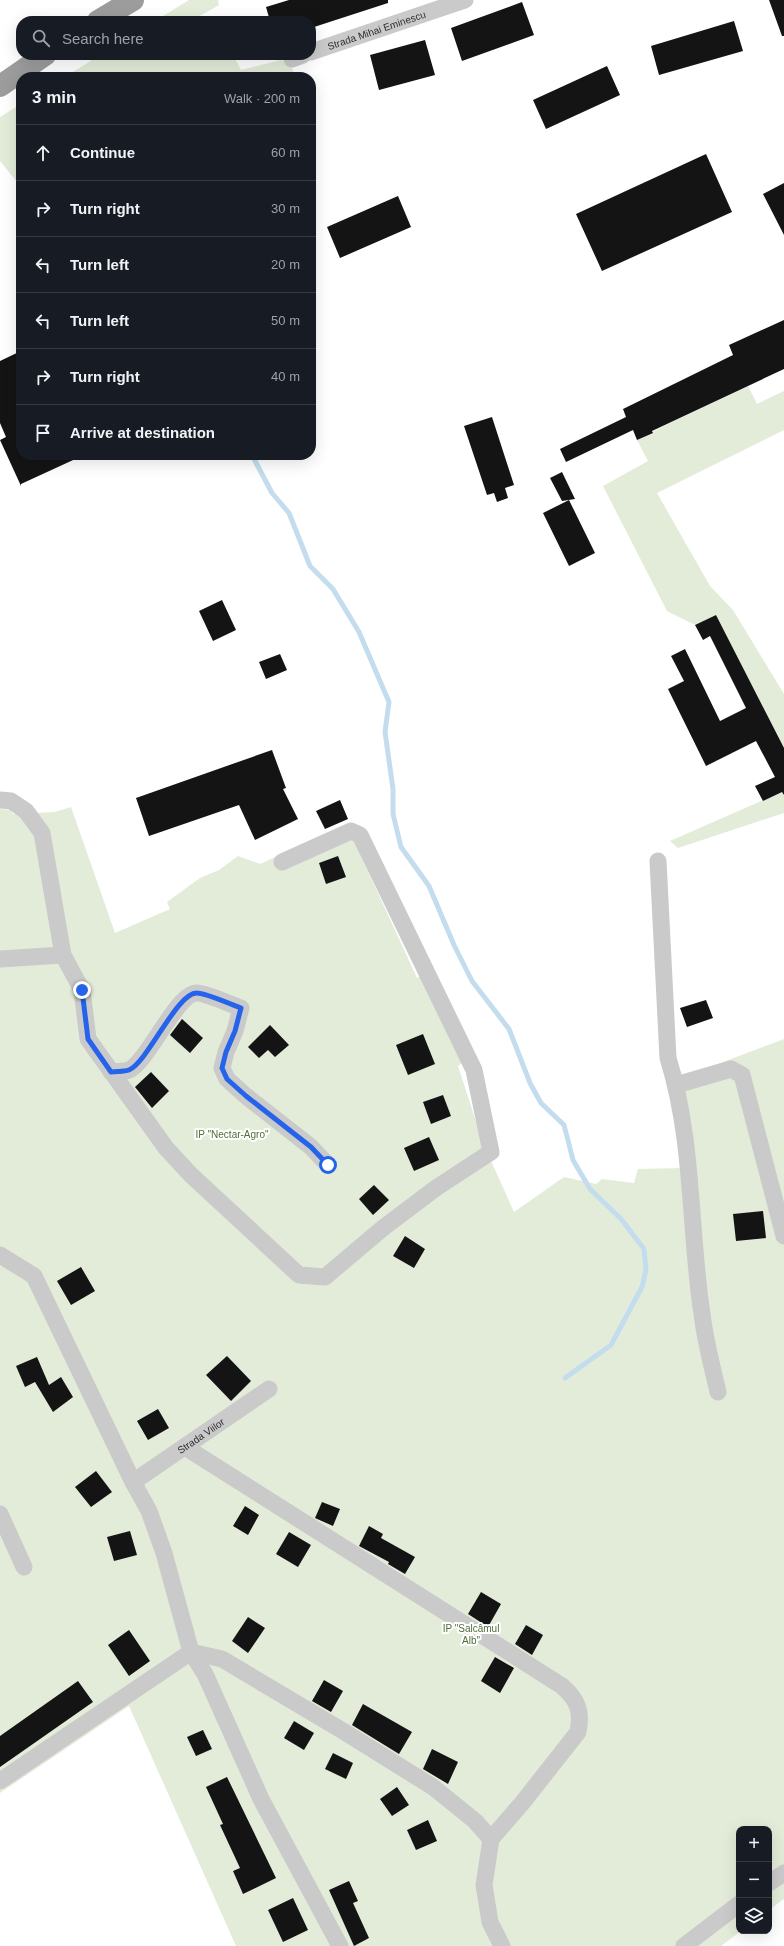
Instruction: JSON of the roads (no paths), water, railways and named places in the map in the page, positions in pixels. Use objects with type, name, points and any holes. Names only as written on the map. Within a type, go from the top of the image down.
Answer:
[{"type":"highway","points":[[106,16],[133,0]]},
{"type":"highway","points":[[20,72],[38,60]]},
{"type":"highway","points":[[0,86],[16,75]]},
{"type":"street","name":"Strada Mihai Eminescu","points":[[316,50],[465,0]]},
{"type":"street","points":[[0,800],[11,801],[26,811],[42,833],[63,955],[82,990],[88,1039],[166,1148],[186,1170],[227,1211],[299,1275],[325,1277],[383,1228],[436,1188],[491,1152],[474,1070],[360,835],[351,831],[340,834],[282,862]]},
{"type":"street","points":[[658,861],[668,1058],[676,1085],[690,1180],[702,1314],[718,1392]]},
{"type":"street","points":[[0,959],[63,955]]},
{"type":"street","points":[[111,1072],[130,1070],[140,1060],[181,1004],[190,995],[198,993],[241,1008],[235,1031],[226,1052],[222,1068],[227,1079],[246,1096],[311,1147],[328,1165]]},
{"type":"street","points":[[676,1085],[731,1069],[742,1075],[784,1236]]},
{"type":"street","points":[[0,1255],[34,1276],[132,1482],[149,1511],[164,1553],[191,1652],[205,1674],[261,1799],[340,1946]]},
{"type":"street","name":"Strada Viilor","points":[[132,1482],[269,1389]]},
{"type":"street","points":[[185,1447],[530,1666],[570,1693],[576,1702],[581,1718],[578,1732],[523,1802],[491,1839],[484,1885],[490,1922],[502,1946]]},
{"type":"street","points":[[0,1514],[24,1567]]},
{"type":"street","points":[[0,1782],[191,1652],[222,1659],[433,1787],[475,1821],[491,1839]]},
{"type":"street","points":[[772,1881],[784,1873]]},
{"type":"street","points":[[684,1946],[736,1906]]},
{"type":"waterway","points":[[255,460],[272,493],[289,513],[310,566],[333,589],[359,632],[389,702],[385,732],[393,789],[393,814],[401,847],[429,886],[454,945],[472,981],[509,1029],[530,1083],[541,1103],[564,1125],[573,1160],[590,1189],[621,1219],[644,1249],[646,1270],[642,1287],[611,1345],[565,1378]]},
{"type":"park label","name":"IP \"Nectar-Agro\"","points":[[232,1134]]},
{"type":"park label","name":"IP \"Salcâmul Alb\"","points":[[471,1634]]}]
